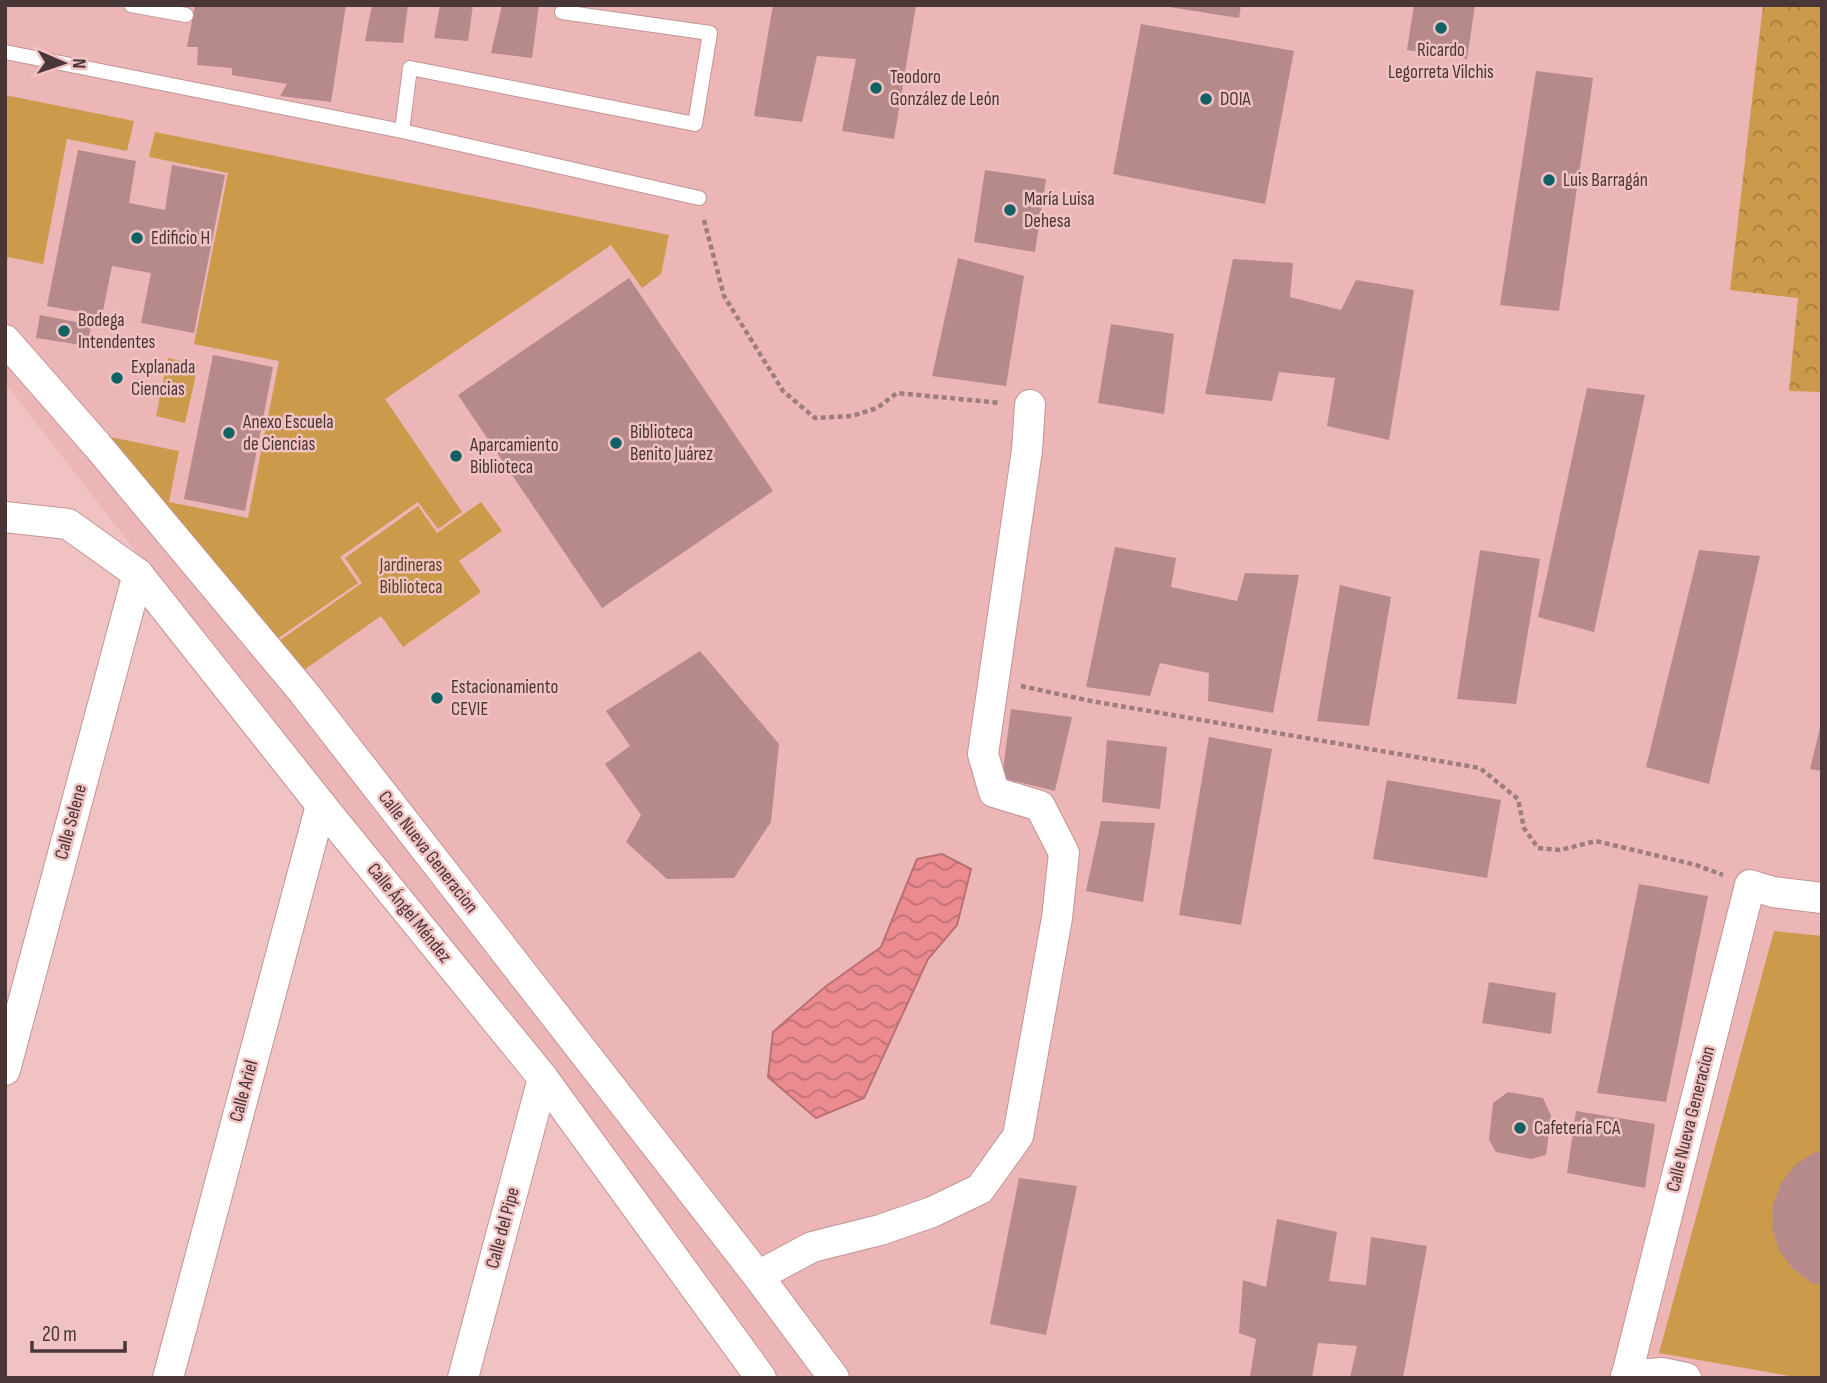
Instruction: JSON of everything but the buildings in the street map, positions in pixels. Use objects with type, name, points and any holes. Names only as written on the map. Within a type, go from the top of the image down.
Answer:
[{"type":"street","name":"Calle Nueva Generacion","points":[[5,340],[304,693],[758,1276],[834,1378]]},
{"type":"street","points":[[758,1276],[812,1247],[919,1217],[980,1189],[1018,1136],[1057,918],[1064,853],[1040,806],[994,792],[983,754],[1027,450],[1030,405]]},
{"type":"street","name":"Calle Ángel Méndez","points":[[5,517],[68,524],[138,574],[543,1078],[761,1378]]},
{"type":"street","name":"Calle Selene","points":[[5,1070],[138,574]]},
{"type":"street","name":"Calle Ariel","points":[[168,1378],[321,805]]},
{"type":"street","points":[[1762,889],[1822,898]]},
{"type":"street","name":"Calle Nueva Generacion","points":[[1626,1377],[1762,889]]},
{"type":"street","name":"Calle del Pipe","points":[[463,1378],[543,1078]]},
{"type":"street","points":[[1626,1377],[1662,1373],[1686,1378]]},
{"type":"lane","points":[[131,5],[186,15]]},
{"type":"lane","points":[[402,131],[410,68],[695,124],[709,33],[562,12]]},
{"type":"lane","points":[[5,52],[402,131],[699,198]]},
{"type":"path","points":[[699,198],[724,296],[783,391],[815,418],[852,416],[877,408],[897,393],[1030,405]]},
{"type":"path","points":[[993,680],[1091,701],[1480,768],[1518,799],[1524,828],[1538,848],[1560,850],[1596,841],[1696,865],[1762,889]]},
{"type":"shaded area","points":[[5,5],[1822,5],[1822,1378],[777,1378],[5,383]]},
{"type":"green space","points":[[1763,5],[1822,5],[1822,392],[1789,391],[1798,298],[1730,290]]},
{"type":"green space","points":[[5,95],[134,121],[127,151],[67,139],[43,264],[8,257],[5,269]]},
{"type":"green space","points":[[155,132],[669,235],[661,274],[642,288],[611,245],[385,399],[462,512],[438,529],[418,502],[340,557],[358,583],[255,654],[95,434],[179,451],[169,502],[248,518],[279,361],[194,344],[228,173],[149,157]]},
{"type":"green space","points":[[168,358],[198,365],[185,423],[156,416]]},
{"type":"green space","name":"Jardineras Biblioteca","points":[[481,502],[502,531],[459,561],[481,592],[403,647],[381,616],[288,681],[266,650],[362,583],[345,558],[418,506],[437,533]]},
{"type":"green space","points":[[1774,931],[1822,936],[1822,1378],[1801,1378],[1659,1353]]},
{"type":"water","points":[[942,854],[971,869],[957,925],[928,959],[864,1098],[816,1118],[768,1077],[773,1032],[825,987],[881,947],[917,859]]},
{"type":"place","name":"Ricardo Legorreta Vilchis","points":[[1441,28]]},
{"type":"place","name":"Teodoro González de León","points":[[876,88]]},
{"type":"place","name":"DOIA","points":[[1206,99]]},
{"type":"place","name":"Luis Barragán","points":[[1549,180]]},
{"type":"place","name":"María Luisa Dehesa","points":[[1010,210]]},
{"type":"place","name":"Edificio H","points":[[137,238]]},
{"type":"place","name":"Bodega Intendentes","points":[[64,331]]},
{"type":"place","name":"Explanada Ciencias","points":[[117,378]]},
{"type":"place","name":"Anexo Escuela de Ciencias","points":[[229,433]]},
{"type":"place","name":"Biblioteca Benito Juárez","points":[[616,443]]},
{"type":"place","name":"Aparcamiento Biblioteca","points":[[456,456]]},
{"type":"place","name":"Estacionamiento CEVIE","points":[[437,698]]},
{"type":"place","name":"Cafetería FCA","points":[[1520,1128]]}]
